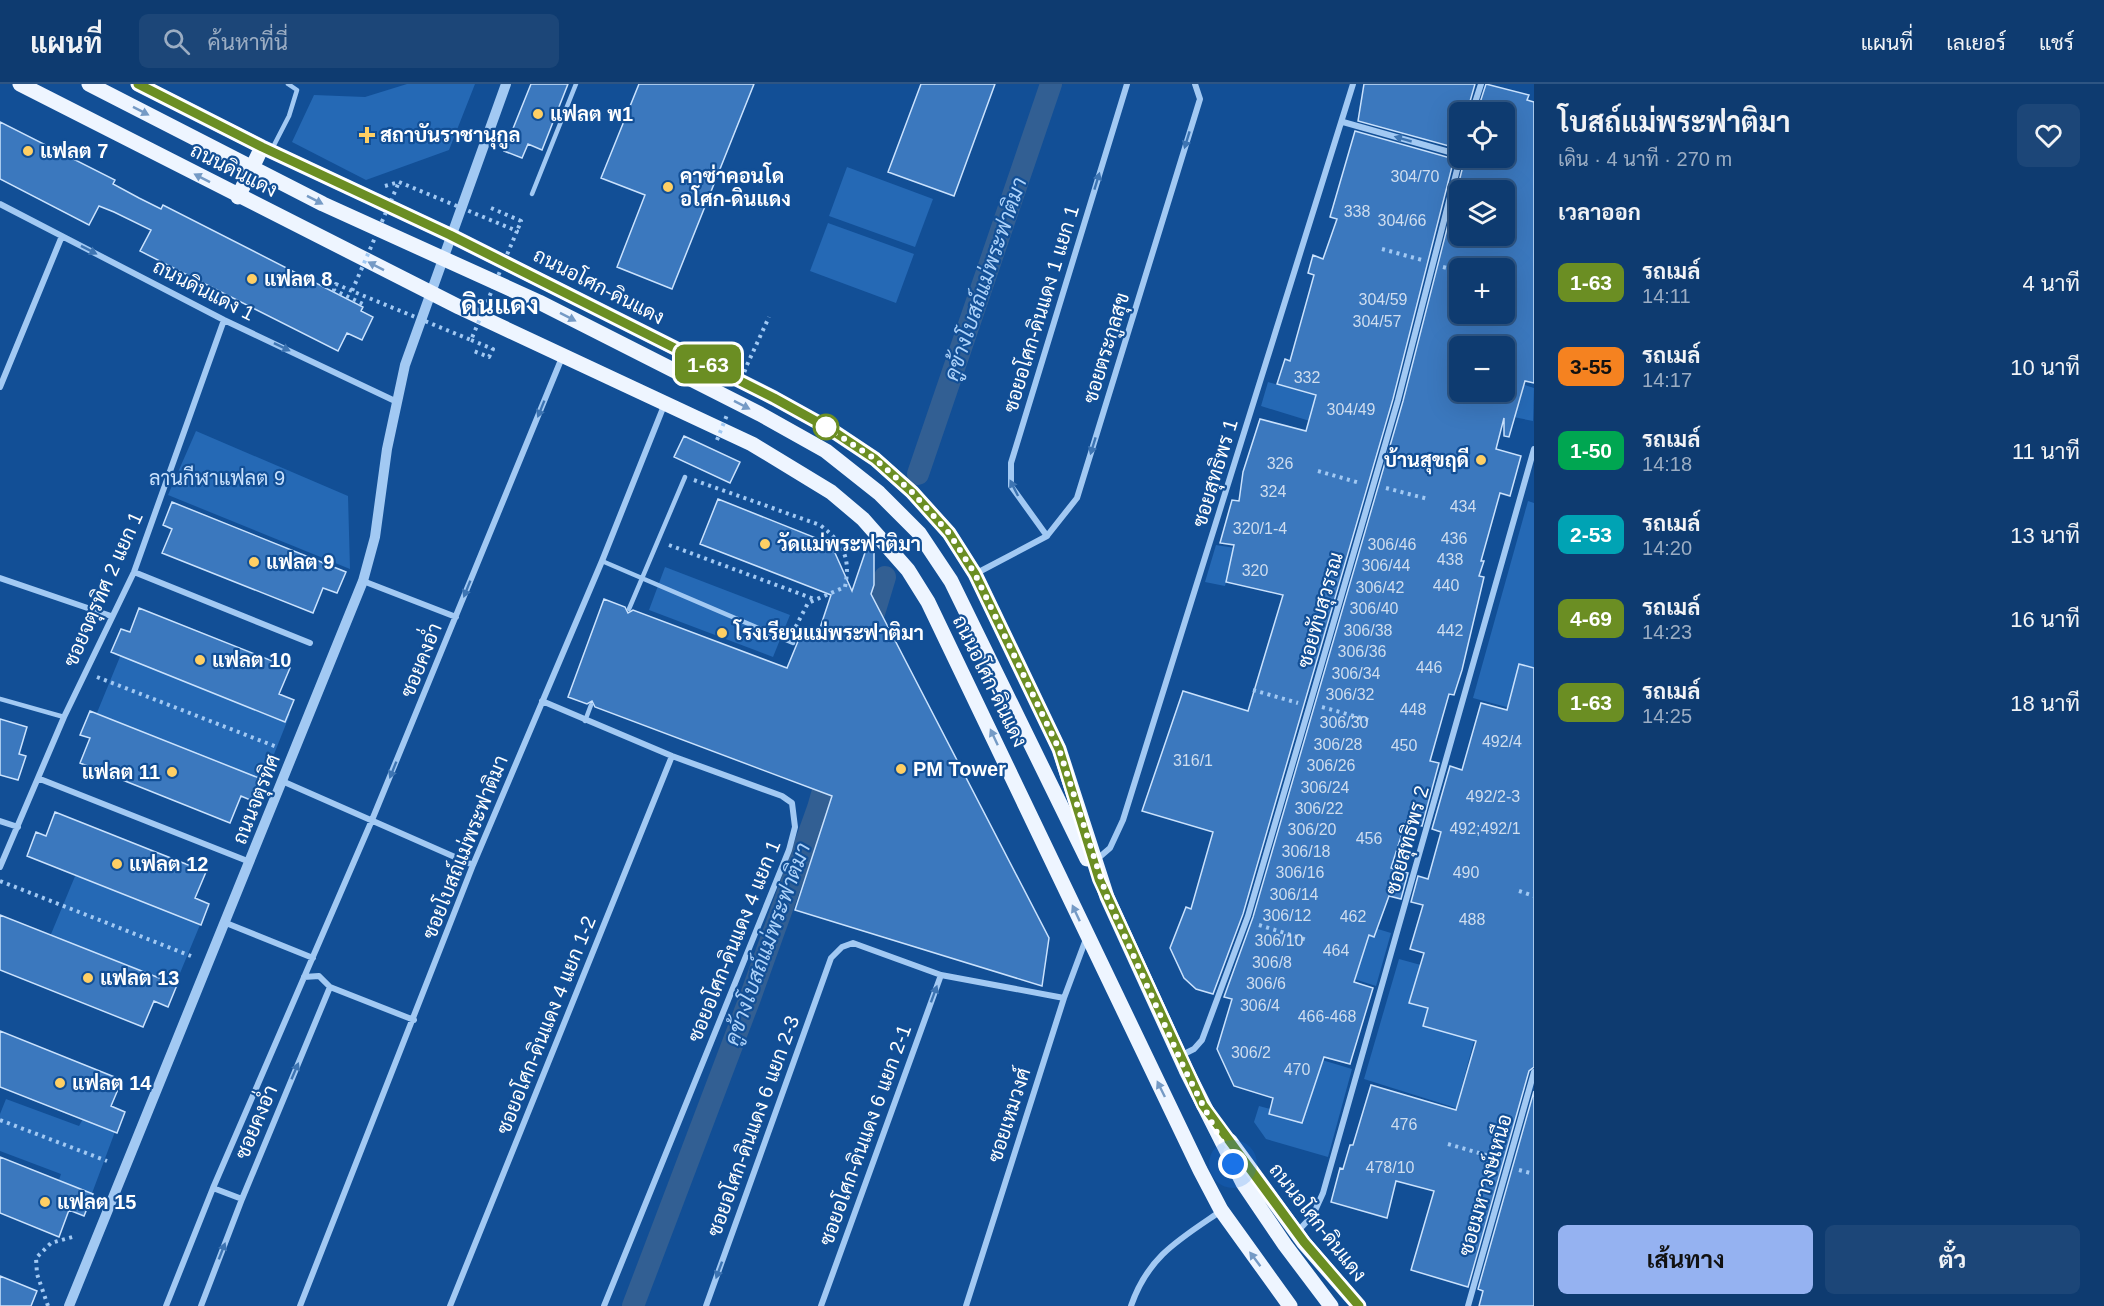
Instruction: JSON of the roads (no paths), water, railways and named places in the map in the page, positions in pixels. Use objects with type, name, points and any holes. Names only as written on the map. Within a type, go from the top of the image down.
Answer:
[{"type":"main road","name":"ถนนดินแดง","points":[[20,84],[238,197],[429,292]]},
{"type":"main road","name":"ถนนดินแดง","points":[[89,84],[323,204],[538,302],[760,414],[835,458],[879,493],[918,533],[951,581],[1099,879]]},
{"type":"main road","name":"ถนนดินแดง","points":[[138,84],[266,149],[450,235]]},
{"type":"main road","points":[[238,197],[266,149]]},
{"type":"main road","name":"ถนนอโศก-ดินแดง","points":[[450,235],[774,398],[830,429],[875,459],[912,492],[949,533],[975,574],[1059,749],[1090,861]]},
{"type":"main road","name":"ถนนอโศก-ดินแดง","points":[[429,292],[752,444],[831,492],[862,519],[908,570],[950,644],[1087,936],[1221,1210],[1290,1306]]},
{"type":"main road","name":"ถนนอโศก-ดินแดง","points":[[1099,879],[1179,1056],[1243,1183],[1284,1245],[1331,1306]]},
{"type":"main road","name":"ถนนอโศก-ดินแดง","points":[[1203,1105],[1297,1233],[1359,1306]]},
{"type":"street","name":"ถนนจตุรทิศ","points":[[69,1306],[363,581],[375,537],[395,401],[429,292],[506,84]]},
{"type":"street","name":"ซอยอโศก-ดินแดง 1 แยก 1","points":[[1047,536],[1011,486],[1011,463],[1127,84]]},
{"type":"street","name":"ซอยตระกูลสุข","points":[[975,574],[1047,536],[1077,498],[1200,99],[1195,84]]},
{"type":"street","name":"ซอยสุทธิพร 1","points":[[1090,861],[1110,848],[1123,820],[1353,84]]},
{"type":"street","points":[[1475,102],[1481,84]]},
{"type":"street","name":"ซอยทับสุวรรณ","points":[[1343,122],[1449,153]]},
{"type":"street","name":"ซอยทับสุวรรณ","points":[[1179,1056],[1194,1049],[1202,1040],[1246,921],[1373,486],[1434,263],[1457,168]]},
{"type":"street","name":"ถนนดินแดง 1","points":[[0,204],[224,320],[395,401]]},
{"type":"street","points":[[0,387],[62,236]]},
{"type":"street","name":"ซอยจตุรทิศ 2 แยก 1","points":[[0,867],[40,779],[64,717],[134,572],[224,320]]},
{"type":"street","name":"ซอยคงอ่ำ","points":[[166,1306],[213,1188],[372,820],[563,355]]},
{"type":"street","name":"ซอยโบสถ์แม่พระฟาติมา","points":[[300,1306],[473,865],[602,561],[665,402]]},
{"type":"street","name":"ซอยสุทธิพร 2","points":[[1297,1233],[1313,1215],[1323,1193],[1534,448]]},
{"type":"street","points":[[134,572],[310,643]]},
{"type":"street","points":[[0,578],[111,616]]},
{"type":"street","points":[[363,581],[456,617]]},
{"type":"street","name":"ซอยอโศก-ดินแดง 4 แยก 1","points":[[542,701],[672,756],[782,796],[792,803],[795,826],[789,850],[604,1306]]},
{"type":"street","name":"ซอยอโศก-ดินแดง 4 แยก 1-2","points":[[450,1306],[672,756]]},
{"type":"street","points":[[40,779],[250,862]]},
{"type":"street","points":[[282,781],[473,865]]},
{"type":"street","points":[[0,821],[18,827]]},
{"type":"street","points":[[226,923],[312,958]]},
{"type":"street","name":"ซอยเหมวงศ์","points":[[966,1306],[1064,998],[1087,936]]},
{"type":"street","name":"ซอยอโศก-ดินแดง 6 แยก 2-3","points":[[706,1306],[831,958],[842,947],[853,943],[941,975]]},
{"type":"street","points":[[941,975],[1064,998]]},
{"type":"street","name":"ซอยอโศก-ดินแดง 6 แยก 2-1","points":[[821,1306],[941,975]]},
{"type":"street","points":[[304,977],[319,976],[330,987],[414,1020]]},
{"type":"street","name":"ซอยคงอ่ำ","points":[[201,1306],[242,1199],[330,987]]},
{"type":"street","name":"ซอยมหาวงษ์เหนือ","points":[[1468,1306],[1534,1072]]},
{"type":"street","points":[[213,1188],[242,1199]]},
{"type":"street","points":[[1131,1306],[1137,1287],[1165,1250],[1221,1210]]},
{"type":"lane","points":[[266,149],[289,116],[297,90],[288,84]]},
{"type":"lane","points":[[532,194],[576,84]]},
{"type":"lane","points":[[629,609],[685,477]]},
{"type":"lane","points":[[602,561],[791,642]]},
{"type":"lane","points":[[0,699],[64,717]]},
{"type":"lane","points":[[585,721],[591,705]]},
{"type":"waterway","name":"คูข้างโบสถ์แม่พระฟาติมา","points":[[918,474],[1051,84]]},
{"type":"waterway","name":"คูข้างโบสถ์แม่พระฟาติมา","points":[[868,633],[885,577]]},
{"type":"waterway","name":"คูข้างโบสถ์แม่พระฟาติมา","points":[[633,1306],[750,998],[818,808],[831,763]]},
{"type":"place","name":"แฟลต พ1","points":[[538,114]]},
{"type":"place","name":"สถาบันราชานุกูล","points":[[367,135]]},
{"type":"place","name":"แฟลต 7","points":[[28,151]]},
{"type":"place","name":"คาซ่าคอนโด อโศก-ดินแดง","points":[[668,187]]},
{"type":"place","name":"แฟลต 8","points":[[252,279]]},
{"type":"place","name":"บ้านสุขฤดี","points":[[1481,460]]},
{"type":"place","name":"วัดแม่พระฟาติมา","points":[[765,544]]},
{"type":"place","name":"แฟลต 9","points":[[254,562]]},
{"type":"place","name":"โรงเรียนแม่พระฟาติมา","points":[[722,633]]},
{"type":"place","name":"แฟลต 10","points":[[200,660]]},
{"type":"place","name":"PM Tower","points":[[901,769]]},
{"type":"place","name":"แฟลต 11","points":[[172,772]]},
{"type":"place","name":"แฟลต 12","points":[[117,864]]},
{"type":"place","name":"แฟลต 13","points":[[88,978]]},
{"type":"place","name":"แฟลต 14","points":[[60,1083]]},
{"type":"place","name":"แฟลต 15","points":[[45,1202]]},
{"type":"district","name":"ดินแดง","points":[[500,305]]},
{"type":"park label","name":"ลานกีฬาแฟลต 9","points":[[217,478]]}]
